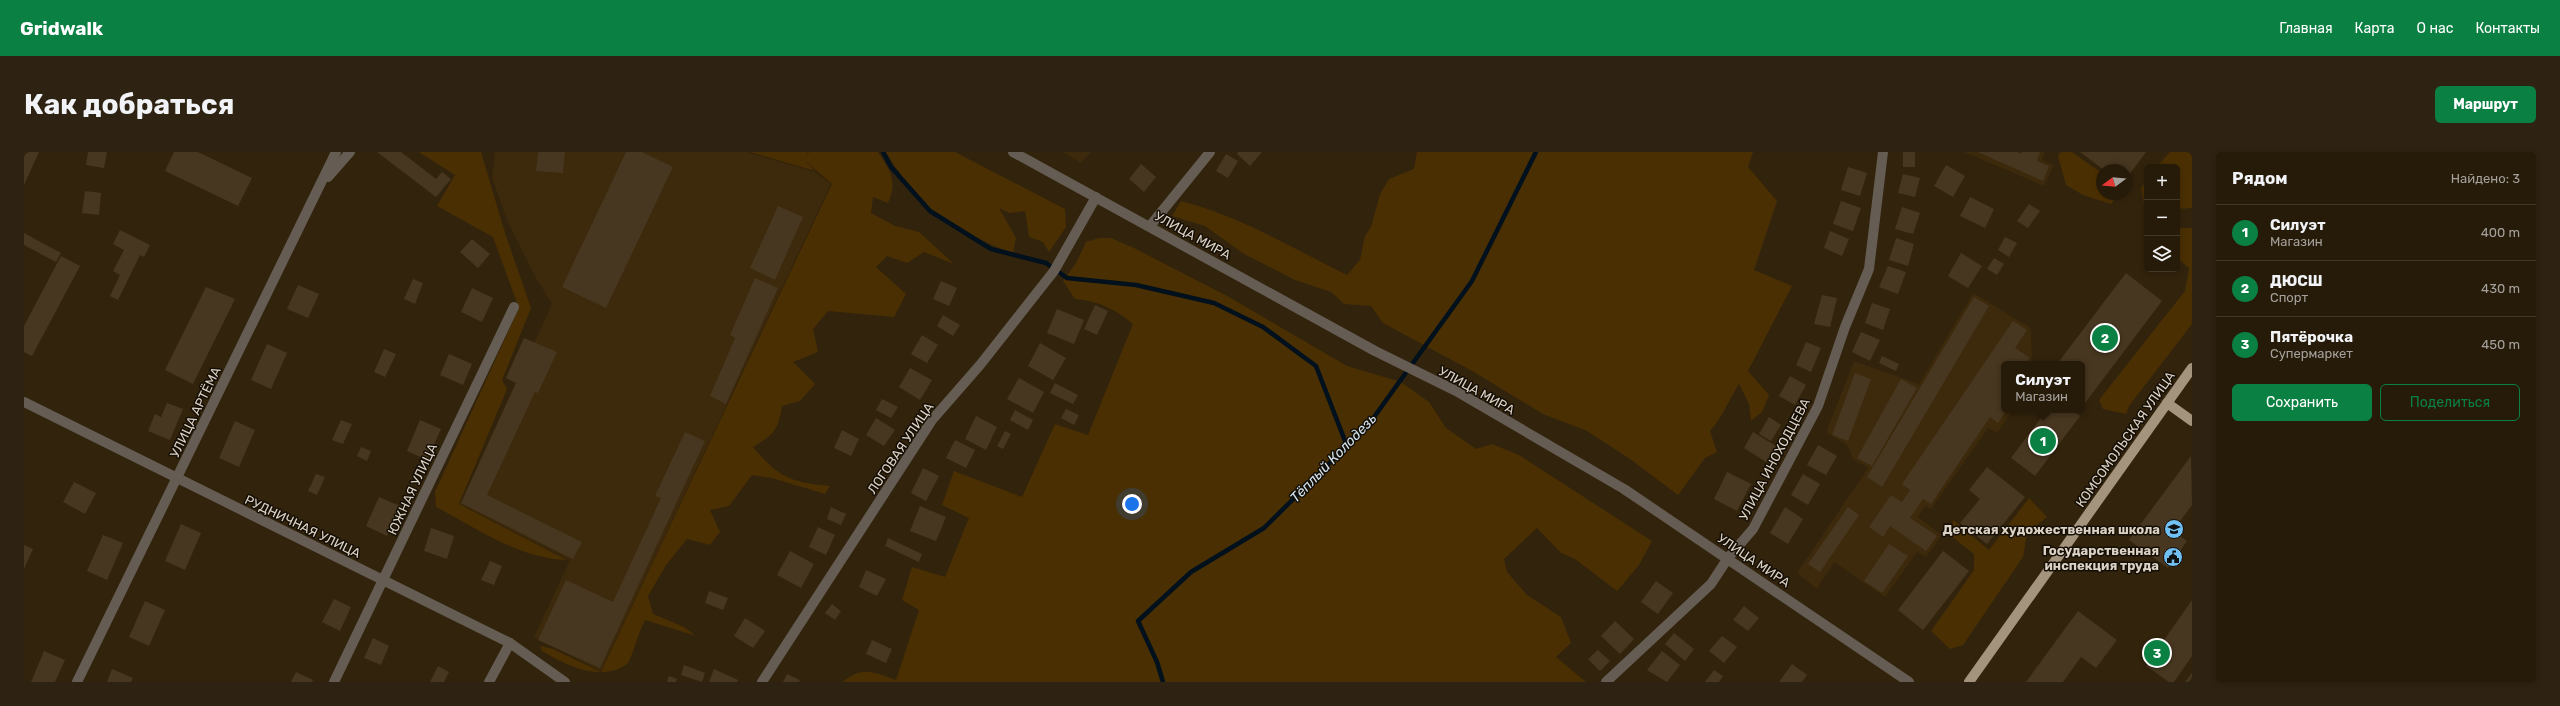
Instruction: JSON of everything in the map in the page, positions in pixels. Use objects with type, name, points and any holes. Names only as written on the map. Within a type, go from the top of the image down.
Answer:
[{"type":"main road","name":"КОМСОМОЛЬСКАЯ УЛИЦА","points":[[1969,682],[2192,368]]},
{"type":"main road","points":[[2167,403],[2192,421]]},
{"type":"street","name":"УЛИЦА АРТЁМА","points":[[77,682],[322,184],[336,152]]},
{"type":"street","points":[[322,184],[350,152]]},
{"type":"street","name":"УЛИЦА МИРА","points":[[1013,152],[1375,351],[1456,392],[1624,489],[1909,682]]},
{"type":"street","points":[[1150,226],[1210,152]]},
{"type":"street","name":"УЛИЦА ИНОХОДЦЕВА","points":[[1606,682],[1711,584],[1728,558],[1753,529],[1818,406],[1844,327],[1869,269],[1883,152]]},
{"type":"street","name":"ЛОГОВАЯ УЛИЦА","points":[[762,682],[932,420],[980,365],[1054,271],[1096,197]]},
{"type":"street","name":"ЮЖНАЯ УЛИЦА","points":[[334,682],[514,307]]},
{"type":"street","name":"РУДНИЧНАЯ УЛИЦА","points":[[24,402],[510,643],[565,682]]},
{"type":"street","points":[[489,682],[510,643]]},
{"type":"shaded area","points":[[419,152],[481,152],[505,233],[531,308],[502,380],[507,389],[459,504],[567,560],[550,558],[516,549],[436,507],[435,492],[519,308],[493,237],[437,206],[455,175]]},
{"type":"shaded area","points":[[495,152],[747,152],[815,172],[831,184],[601,671],[534,637],[570,560],[460,504],[552,304],[536,278],[507,220],[492,178]]},
{"type":"shaded area","points":[[750,152],[808,152],[806,157],[809,152],[878,152],[891,176],[892,188],[888,203],[873,197],[871,213],[895,226],[919,232],[954,264],[924,252],[907,263],[887,256],[876,267],[906,294],[894,317],[828,311],[813,329],[818,352],[793,362],[815,384],[800,401],[782,406],[777,427],[766,439],[753,447],[771,466],[787,477],[805,483],[830,486],[825,494],[772,478],[752,475],[729,506],[710,510],[720,532],[710,545],[687,539],[666,565],[648,596],[653,614],[684,627],[696,636],[645,620],[628,663],[619,669],[609,672],[601,672],[832,184],[804,160],[815,171]]},
{"type":"shaded area","points":[[886,152],[955,152],[1065,209],[1066,227],[1049,252],[1043,242],[1029,237],[1025,211],[1009,213],[999,208],[1016,238],[1013,253],[993,245],[959,228],[932,210],[907,183]]},
{"type":"shaded area","points":[[1062,152],[1091,152],[1081,163]]},
{"type":"shaded area","points":[[1417,152],[1753,152],[1748,167],[1777,201],[1754,270],[1792,286],[1748,371],[1769,395],[1762,412],[1751,421],[1749,404],[1739,384],[1719,420],[1710,431],[1717,452],[1705,458],[1678,495],[1630,459],[1587,431],[1543,414],[1474,372],[1383,323],[1371,306],[1344,304],[1331,292],[1295,280],[1244,254],[1205,226],[1172,216],[1181,201],[1203,207],[1245,224],[1347,275],[1360,260],[1365,236],[1371,227],[1380,194],[1389,179],[1414,169]]},
{"type":"shaded area","points":[[1964,152],[2045,152],[2042,160],[2054,165],[2044,186]]},
{"type":"shaded area","points":[[2061,152],[2072,152],[2096,169],[2096,199],[2083,195],[2066,185],[2058,156]]},
{"type":"shaded area","points":[[2170,152],[2192,152],[2192,208],[2180,209],[2180,164],[2159,164]]},
{"type":"shaded area","points":[[2144,184],[2144,204],[2141,188]]},
{"type":"shaded area","points":[[2099,200],[2114,200],[2111,204]]},
{"type":"shaded area","points":[[2180,228],[2192,228],[2192,324],[2129,406],[2126,414],[2103,409],[2099,400],[2185,291],[2189,268],[2180,260]]},
{"type":"shaded area","points":[[1099,238],[1111,238],[1134,248],[1229,297],[1347,366],[1401,382],[1429,402],[1446,428],[1476,449],[1492,444],[1519,455],[1652,541],[1639,565],[1617,591],[1575,559],[1561,553],[1537,528],[1504,559],[1507,572],[1527,595],[1561,617],[1571,643],[1556,657],[1586,682],[843,682],[856,674],[863,672],[875,673],[896,680],[919,610],[902,600],[912,567],[945,577],[969,518],[942,505],[954,471],[1022,497],[1055,424],[1088,435],[1133,324],[1113,310],[1099,304],[1075,299],[1063,281],[1076,263],[1086,242]]},
{"type":"shaded area","points":[[1973,293],[2031,328],[2032,361],[2001,361],[2001,413],[2011,413],[1997,433],[1988,428],[1931,509],[1925,506],[1918,517],[1942,535],[1926,557],[1917,552],[1885,597],[1834,562],[1817,589],[1797,573],[1868,468],[1853,459],[1847,445],[1826,432],[1854,361],[1919,384]]},
{"type":"shaded area","points":[[2029,498],[2047,517],[2027,533],[2023,557],[1963,645],[1950,649],[1931,631],[1974,570],[1974,554],[1951,536],[1953,520],[1989,550]]},
{"type":"shaded area","points":[[540,646],[553,649],[601,672],[586,670],[564,663],[542,651]]},
{"type":"building","points":[[24,152],[39,152],[24,185]]},
{"type":"building","points":[[88,152],[107,152],[104,168],[86,165]]},
{"type":"building","points":[[174,152],[198,152],[252,178],[238,206],[165,171]]},
{"type":"building","points":[[377,152],[401,152],[436,179],[442,172],[451,179],[436,197]]},
{"type":"building","points":[[538,152],[565,152],[563,173],[536,171]]},
{"type":"building","points":[[626,152],[642,152],[673,167],[606,308],[562,287]]},
{"type":"building","points":[[1238,152],[1262,152],[1250,166],[1237,154]]},
{"type":"building","points":[[1903,152],[1915,152],[1915,167],[1903,167]]},
{"type":"building","points":[[1978,152],[2017,152],[2022,154],[2022,152],[2040,152],[2037,161],[2049,166],[2043,181]]},
{"type":"building","points":[[2080,152],[2146,152],[2132,171],[2132,164],[2096,164]]},
{"type":"building","points":[[1226,154],[1238,161],[1228,178],[1216,171]]},
{"type":"building","points":[[1141,164],[1156,177],[1144,192],[1129,179]]},
{"type":"building","points":[[1946,165],[1965,176],[1953,197],[1934,186]]},
{"type":"building","points":[[1848,167],[1867,173],[1860,196],[1841,190]]},
{"type":"building","points":[[1903,174],[1920,178],[1915,197],[1898,193]]},
{"type":"building","points":[[85,191],[101,193],[99,215],[82,213]]},
{"type":"building","points":[[1970,197],[1994,209],[1985,228],[1960,216]]},
{"type":"building","points":[[1841,201],[1861,208],[1853,231],[1833,224]]},
{"type":"building","points":[[2029,204],[2040,211],[2028,228],[2017,221]]},
{"type":"building","points":[[778,206],[803,217],[775,280],[750,268]]},
{"type":"building","points":[[1902,207],[1920,213],[1913,234],[1895,229]]},
{"type":"building","points":[[120,230],[150,245],[144,257],[140,255],[118,300],[110,296],[120,275],[113,271],[124,250],[113,244]]},
{"type":"building","points":[[1830,231],[1849,239],[1842,256],[1824,248]]},
{"type":"building","points":[[24,233],[61,253],[56,262],[24,245]]},
{"type":"building","points":[[2005,237],[2017,243],[2009,257],[1998,250]]},
{"type":"building","points":[[1896,238],[1914,244],[1908,266],[1889,260]]},
{"type":"building","points":[[472,239],[490,254],[478,268],[460,252]]},
{"type":"building","points":[[1961,253],[1982,266],[1968,288],[1948,276]]},
{"type":"building","points":[[61,256],[80,266],[32,356],[24,352],[24,326]]},
{"type":"building","points":[[1994,258],[2004,264],[1997,275],[1987,269]]},
{"type":"building","points":[[1888,266],[1906,272],[1898,294],[1879,287]]},
{"type":"building","points":[[2126,273],[2162,301],[2085,403],[2085,361],[2059,361]]},
{"type":"building","points":[[755,278],[778,288],[726,404],[710,396],[735,338],[730,335]]},
{"type":"building","points":[[413,279],[423,283],[415,304],[404,299]]},
{"type":"building","points":[[941,281],[957,288],[949,306],[933,299]]},
{"type":"building","points":[[298,285],[319,294],[308,318],[287,309]]},
{"type":"building","points":[[206,287],[235,299],[193,384],[165,370]]},
{"type":"building","points":[[472,288],[493,298],[482,322],[461,312]]},
{"type":"building","points":[[1822,295],[1837,298],[1830,327],[1814,324]]},
{"type":"building","points":[[1974,297],[1989,306],[1882,487],[1867,477]]},
{"type":"building","points":[[1872,303],[1890,309],[1883,330],[1865,323]]},
{"type":"building","points":[[1095,305],[1108,311],[1097,335],[1084,329]]},
{"type":"building","points":[[1057,309],[1084,320],[1074,344],[1047,333]]},
{"type":"building","points":[[943,315],[960,325],[953,336],[937,326]]},
{"type":"building","points":[[2013,321],[2027,330],[2015,348],[2030,358],[2028,361],[2001,361],[2001,413],[2005,413],[1998,423],[1990,417],[1931,504],[1923,499],[1910,518],[1937,536],[1926,551],[1890,526],[1883,537],[1869,527],[1891,495],[1902,502],[1910,490],[1902,484]]},
{"type":"building","points":[[1861,332],[1880,340],[1870,361],[1852,352]]},
{"type":"building","points":[[922,335],[938,345],[927,363],[911,354]]},
{"type":"building","points":[[524,338],[557,352],[538,393],[535,392],[487,495],[582,542],[573,559],[461,503],[516,383],[506,378]]},
{"type":"building","points":[[1806,342],[1821,348],[1811,372],[1796,365]]},
{"type":"building","points":[[1040,343],[1066,358],[1053,380],[1028,366]]},
{"type":"building","points":[[267,344],[287,353],[271,389],[251,380]]},
{"type":"building","points":[[384,349],[396,354],[385,377],[374,372]]},
{"type":"building","points":[[449,354],[472,364],[463,385],[440,375]]},
{"type":"building","points":[[1882,356],[1899,364],[1896,371],[1879,363]]},
{"type":"building","points":[[910,368],[932,380],[920,400],[899,387]]},
{"type":"building","points":[[1855,373],[1871,379],[1848,441],[1832,435]]},
{"type":"building","points":[[1790,376],[1806,385],[1795,405],[1779,396]]},
{"type":"building","points":[[1019,378],[1044,392],[1033,413],[1007,399]]},
{"type":"building","points":[[1901,379],[1917,388],[1872,466],[1857,458]]},
{"type":"building","points":[[1055,383],[1078,395],[1073,404],[1050,393]]},
{"type":"building","points":[[882,399],[898,407],[891,418],[876,410]]},
{"type":"building","points":[[167,403],[183,409],[170,440],[148,431],[155,414],[161,417]]},
{"type":"building","points":[[1066,409],[1079,415],[1074,425],[1061,418]]},
{"type":"building","points":[[1015,410],[1033,420],[1028,430],[1010,420]]},
{"type":"building","points":[[2045,413],[2076,413],[2080,416],[2035,476],[2011,458]]},
{"type":"building","points":[[976,416],[997,427],[986,450],[965,439]]},
{"type":"building","points":[[1769,417],[1781,425],[1771,441],[1759,434]]},
{"type":"building","points":[[876,418],[895,430],[884,446],[866,435]]},
{"type":"building","points":[[341,420],[352,424],[343,444],[332,440]]},
{"type":"building","points":[[420,420],[441,429],[427,460],[407,451]]},
{"type":"building","points":[[235,421],[255,430],[239,467],[219,458]]},
{"type":"building","points":[[842,430],[859,439],[851,456],[834,448]]},
{"type":"building","points":[[1005,431],[1011,434],[1003,449],[997,446]]},
{"type":"building","points":[[685,432],[705,441],[600,668],[538,640],[566,580],[613,602],[661,498],[655,496]]},
{"type":"building","points":[[1753,432],[1776,446],[1766,462],[1744,448]]},
{"type":"building","points":[[955,440],[975,450],[966,468],[946,458]]},
{"type":"building","points":[[1818,445],[1837,456],[1826,475],[1807,465]]},
{"type":"building","points":[[361,447],[371,451],[367,461],[357,456]]},
{"type":"building","points":[[2191,456],[2192,505],[2173,531],[2187,541],[2168,568],[2129,540]]},
{"type":"building","points":[[1987,467],[2025,497],[1987,544],[1960,523],[1980,499],[1969,490]]},
{"type":"building","points":[[923,468],[939,476],[926,501],[911,493]]},
{"type":"building","points":[[1727,472],[1751,484],[1737,511],[1714,499]]},
{"type":"building","points":[[316,474],[325,477],[317,495],[308,491]]},
{"type":"building","points":[[1803,474],[1820,484],[1808,505],[1791,495]]},
{"type":"building","points":[[74,482],[96,493],[85,514],[63,502]]},
{"type":"building","points":[[379,497],[400,506],[387,536],[366,526]]},
{"type":"building","points":[[920,506],[946,517],[936,541],[910,531]]},
{"type":"building","points":[[831,507],[846,514],[841,525],[827,519]]},
{"type":"building","points":[[1785,507],[1803,519],[1788,544],[1770,533]]},
{"type":"building","points":[[1848,507],[1859,515],[1820,572],[1808,564]]},
{"type":"building","points":[[181,524],[201,533],[185,570],[165,561]]},
{"type":"building","points":[[818,527],[835,535],[826,555],[809,547]]},
{"type":"building","points":[[431,528],[454,536],[447,559],[424,551]]},
{"type":"building","points":[[103,535],[123,543],[107,580],[87,571]]},
{"type":"building","points":[[888,538],[922,554],[919,562],[885,546]]},
{"type":"building","points":[[1889,544],[1908,556],[1882,593],[1864,581]]},
{"type":"building","points":[[24,545],[33,549],[24,569]]},
{"type":"building","points":[[790,551],[814,564],[801,588],[777,575]]},
{"type":"building","points":[[1943,551],[1969,571],[1923,630],[1898,610]]},
{"type":"building","points":[[490,561],[502,566],[494,585],[481,580]]},
{"type":"building","points":[[866,570],[886,579],[877,596],[859,587]]},
{"type":"building","points":[[1656,581],[1673,593],[1658,614],[1641,602]]},
{"type":"building","points":[[709,591],[728,598],[723,610],[705,603]]},
{"type":"building","points":[[334,599],[351,607],[340,631],[322,622]]},
{"type":"building","points":[[2192,600],[2192,656],[2174,682],[2169,682],[2146,666]]},
{"type":"building","points":[[145,601],[165,610],[149,646],[129,637]]},
{"type":"building","points":[[832,604],[841,611],[835,620],[825,613]]},
{"type":"building","points":[[1744,606],[1759,618],[1748,631],[1733,620]]},
{"type":"building","points":[[2078,611],[2117,640],[2096,668],[2081,657],[2063,682],[2026,682]]},
{"type":"building","points":[[745,618],[765,631],[753,648],[734,636]]},
{"type":"building","points":[[1615,621],[1634,639],[1620,654],[1601,636]]},
{"type":"building","points":[[1674,633],[1694,649],[1685,661],[1665,644]]},
{"type":"building","points":[[1722,636],[1737,647],[1724,663],[1709,651]]},
{"type":"building","points":[[373,638],[389,646],[381,665],[364,658]]},
{"type":"building","points":[[872,640],[892,649],[886,663],[866,654]]},
{"type":"building","points":[[1598,650],[1610,661],[1600,671],[1588,659]]},
{"type":"building","points":[[44,651],[65,660],[55,682],[31,682]]},
{"type":"building","points":[[1662,651],[1680,665],[1667,682],[1647,670]]},
{"type":"building","points":[[1792,664],[1807,675],[1802,682],[1779,682]]},
{"type":"building","points":[[684,665],[705,673],[702,682],[681,675]]},
{"type":"building","points":[[438,666],[449,672],[444,682],[430,682]]},
{"type":"building","points":[[112,669],[133,678],[131,682],[107,682]]},
{"type":"building","points":[[714,669],[738,680],[737,682],[709,682]]},
{"type":"building","points":[[1714,670],[1723,676],[1719,682],[1705,682]]},
{"type":"building","points":[[296,672],[313,680],[312,682],[291,682]]},
{"type":"building","points":[[2192,673],[2192,682],[2185,682]]},
{"type":"building","points":[[787,674],[800,680],[799,682],[783,682]]},
{"type":"building","points":[[669,676],[677,679],[676,682],[667,682]]},
{"type":"waterway","points":[[883,152],[891,167],[930,211],[991,249],[1046,263],[1067,278],[1136,285],[1214,303],[1263,327],[1316,366],[1347,446]]},
{"type":"waterway","name":"Тёплый Колодезь","points":[[1163,682],[1157,662],[1138,621],[1191,572],[1264,528],[1369,424],[1472,281],[1536,152]]},
{"type":"place","name":"ДЮСШ","points":[[2105,338]]},
{"type":"place","name":"Силуэт","points":[[2043,441]]},
{"type":"place","name":"Детская художественная школа","points":[[2174,529]]},
{"type":"place","name":"Государственная инспекция труда","points":[[2173,557]]},
{"type":"place","name":"Пятёрочка","points":[[2157,653]]}]
